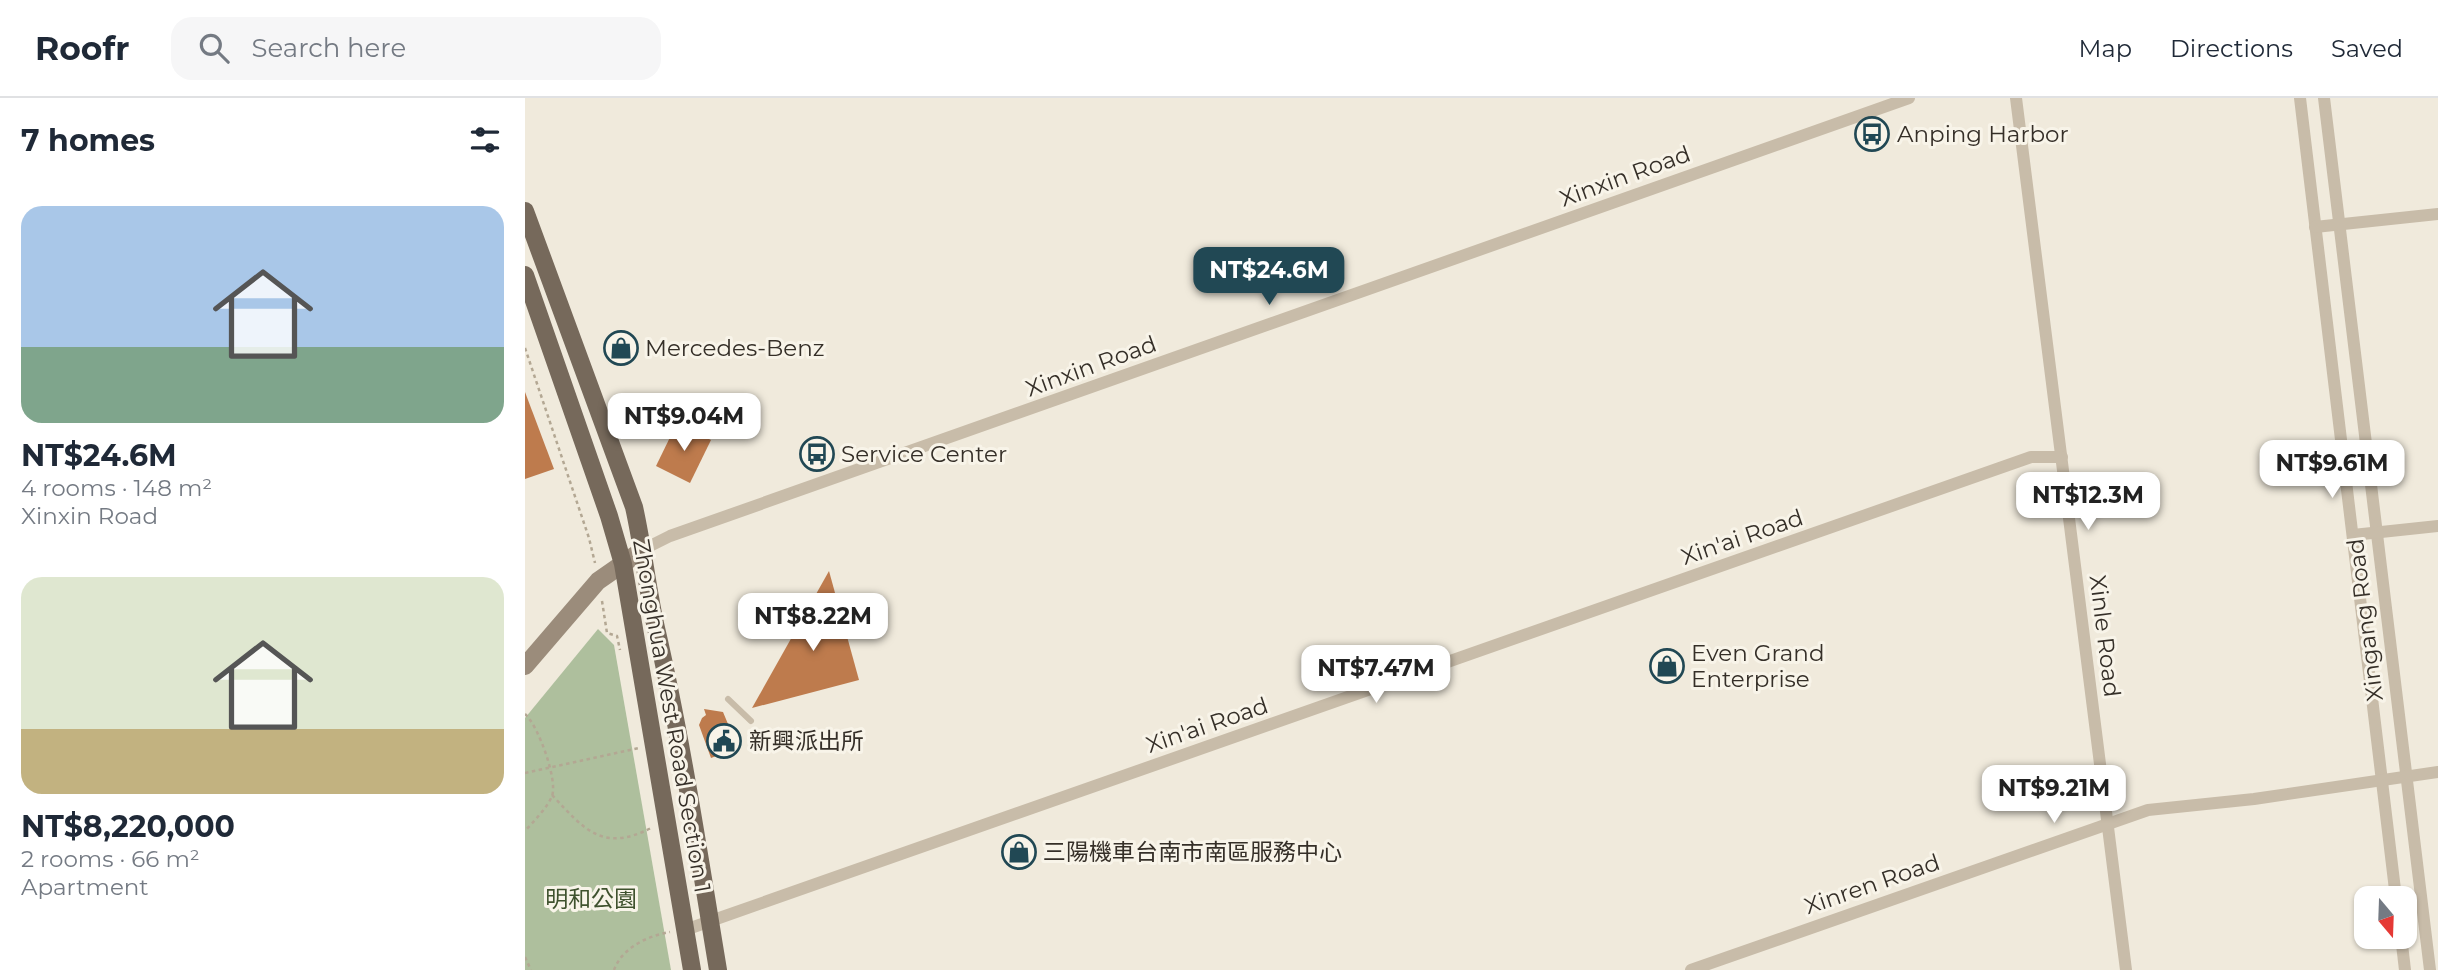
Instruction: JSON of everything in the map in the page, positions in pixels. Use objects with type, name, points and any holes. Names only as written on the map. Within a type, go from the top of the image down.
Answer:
[{"type":"main road","name":"Zhonghua West Road Section 1","points":[[525,211],[634,507],[644,549],[656,628],[676,716],[718,970]]},
{"type":"main road","name":"Zhonghua West Road Section 1","points":[[525,275],[609,516],[623,564],[678,931],[692,970]]},
{"type":"street","name":"Xinxin Road","points":[[644,549],[670,536],[1909,98]]},
{"type":"street","name":"Xinle Road","points":[[2017,98],[2126,970]]},
{"type":"street","name":"Xingang Road","points":[[2300,98],[2395,886]]},
{"type":"street","name":"Xingang Road","points":[[2323,98],[2430,970]]},
{"type":"street","points":[[2315,227],[2438,214]]},
{"type":"street","name":"Xin'ai Road","points":[[678,931],[2031,457],[2061,457]]},
{"type":"street","points":[[2353,535],[2438,526]]},
{"type":"street","points":[[525,666],[598,581],[644,549]]},
{"type":"street","name":"Xinren Road","points":[[1691,970],[2148,810],[2254,800],[2438,772]]},
{"type":"street","points":[[2403,949],[2405,970]]},
{"type":"lane","points":[[728,699],[751,722]]},
{"type":"path","points":[[525,348],[593,553]]},
{"type":"path","points":[[525,714],[536,730],[553,784],[552,794],[525,831]]},
{"type":"path","points":[[525,773],[639,748]]},
{"type":"path","points":[[552,794],[576,821],[600,838],[626,839],[651,828]]},
{"type":"path","points":[[614,970],[618,960],[628,950],[653,936],[678,931]]},
{"type":"path","points":[[525,957],[531,970]]},
{"type":"green space","name":"明和公園","points":[[598,629],[614,645],[671,970],[525,970],[525,718]]},
{"type":"building","points":[[525,392],[554,469],[525,479]]},
{"type":"building","points":[[677,423],[711,440],[690,483],[656,466]]},
{"type":"building","points":[[829,571],[859,680],[752,708]]},
{"type":"building","points":[[704,709],[723,712],[738,748],[711,758],[699,725],[706,715]]},
{"type":"place","name":"Anping Harbor","points":[[1872,134]]},
{"type":"place","name":"Mercedes-Benz","points":[[621,348]]},
{"type":"place","name":"Service Center","points":[[817,454]]},
{"type":"place","name":"Even Grand Enterprise","points":[[1667,666]]},
{"type":"place","name":"新興派出所","points":[[724,741]]},
{"type":"place","name":"三陽機車台南市南區服務中心","points":[[1019,852]]}]
